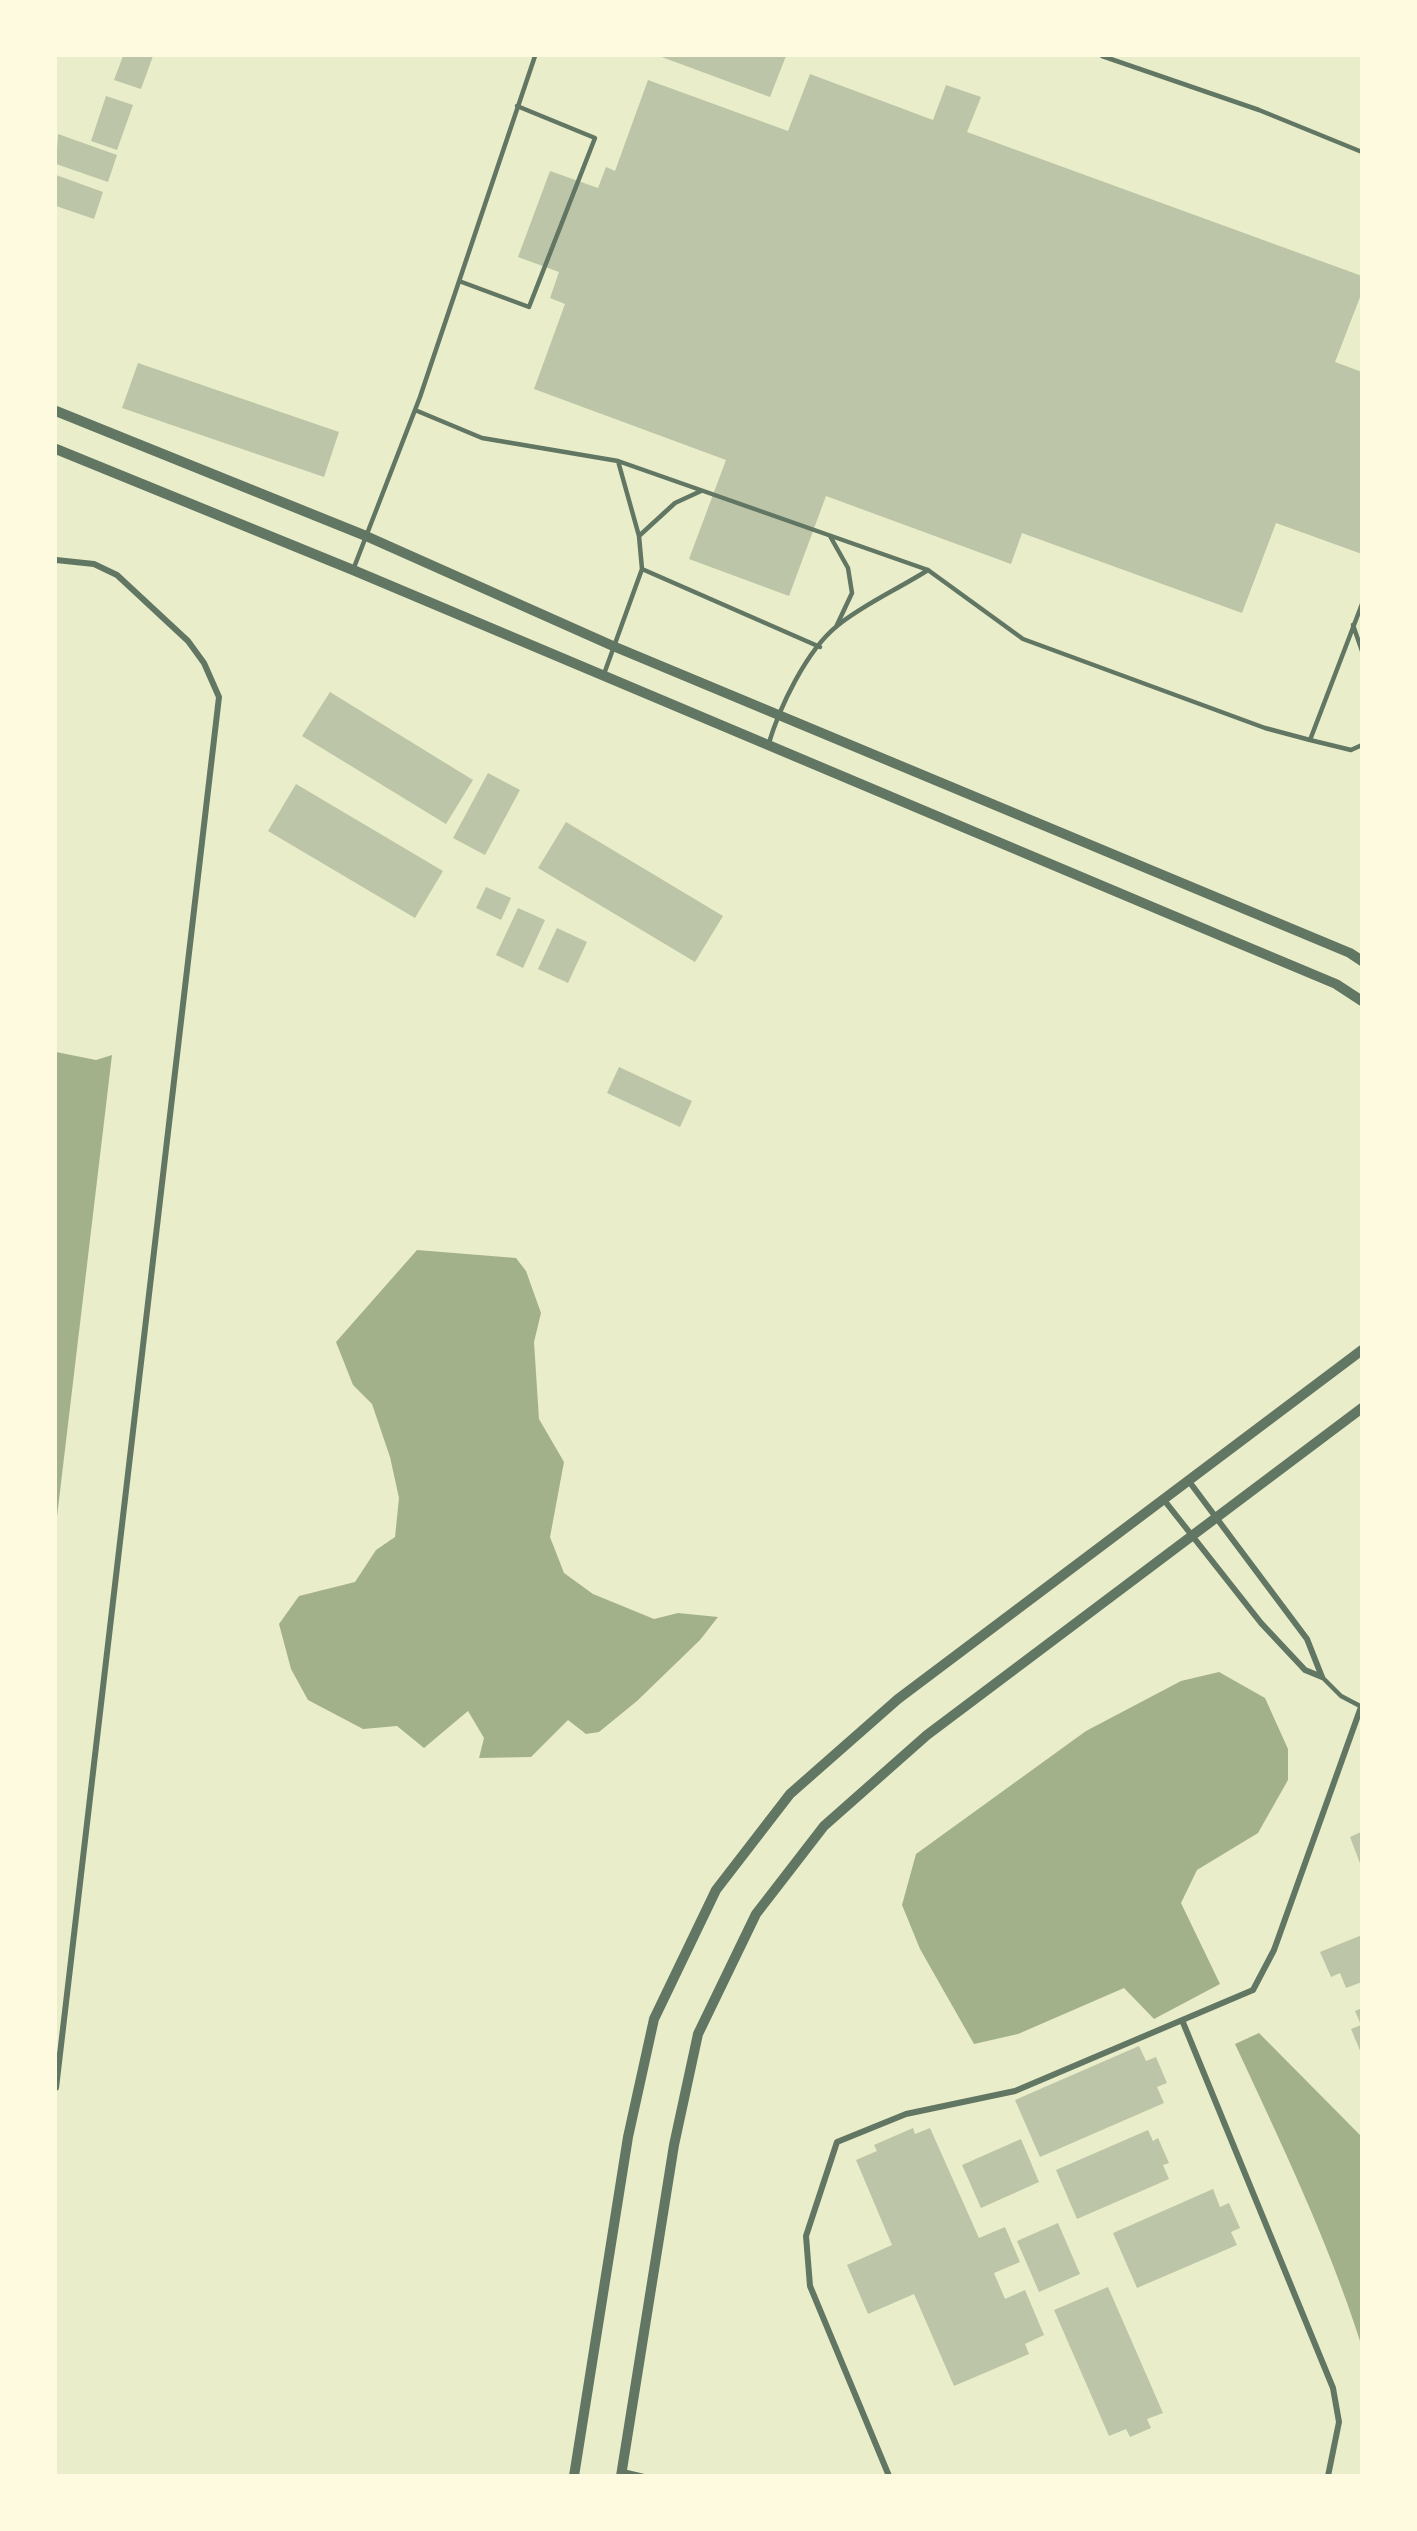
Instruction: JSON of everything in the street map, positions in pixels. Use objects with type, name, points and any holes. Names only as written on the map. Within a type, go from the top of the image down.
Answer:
[{"type":"street","points":[[56,411],[366,536],[613,646],[1339,949],[1362,961]]},
{"type":"street","points":[[56,449],[353,570],[1336,984],[1362,1001]]},
{"type":"street","points":[[56,560],[94,564],[117,575],[188,641],[204,663],[219,697],[56,2088]]},
{"type":"street","points":[[574,2475],[628,2137],[654,2019],[716,1890],[790,1794],[889,1707],[1362,1350]]},
{"type":"street","points":[[621,2473],[674,2145],[698,2034],[756,1914],[824,1826],[927,1735],[1362,1408]]},
{"type":"street","points":[[1188,1480],[1307,1639],[1322,1677]]},
{"type":"street","points":[[1164,1500],[1288,1653],[1305,1670],[1322,1677]]},
{"type":"street","points":[[889,2475],[810,2286],[806,2236],[837,2142],[906,2114],[1015,2091],[1252,1990],[1274,1950],[1361,1707]]},
{"type":"street","points":[[1182,2020],[1333,2388],[1339,2422],[1328,2475]]},
{"type":"lane","points":[[353,570],[415,410],[535,56]]},
{"type":"lane","points":[[1102,56],[1259,110],[1362,152]]},
{"type":"lane","points":[[459,281],[529,307],[595,138],[517,106]]},
{"type":"lane","points":[[415,410],[482,438],[618,460],[928,570],[1023,639],[1265,728],[1351,750],[1362,745]]},
{"type":"lane","points":[[603,676],[642,569],[639,536],[618,460]]},
{"type":"lane","points":[[639,536],[675,503],[702,491]]},
{"type":"lane","points":[[768,746],[778,714],[804,667],[836,627],[852,592],[848,568],[829,535]]},
{"type":"lane","points":[[642,569],[820,647]]},
{"type":"lane","points":[[836,627],[928,570]]},
{"type":"lane","points":[[1310,740],[1362,604]]},
{"type":"lane","points":[[1353,625],[1362,651]]},
{"type":"lane","points":[[1322,1677],[1341,1696],[1361,1707]]},
{"type":"lane","points":[[621,2473],[643,2475]]},
{"type":"shaded area","points":[[56,1052],[96,1060],[112,1055],[56,1525]]},
{"type":"shaded area","points":[[417,1250],[516,1258],[526,1271],[541,1313],[534,1342],[539,1419],[564,1462],[550,1537],[564,1573],[593,1594],[654,1619],[678,1613],[718,1617],[700,1640],[637,1701],[599,1732],[586,1734],[568,1720],[531,1757],[479,1758],[484,1738],[468,1711],[424,1748],[397,1726],[363,1729],[308,1700],[291,1669],[279,1624],[299,1596],[355,1582],[376,1550],[395,1537],[399,1498],[390,1457],[372,1404],[353,1385],[336,1342]]},
{"type":"shaded area","points":[[1219,1672],[1265,1698],[1288,1749],[1288,1780],[1258,1833],[1197,1870],[1181,1903],[1220,1984],[1154,2019],[1124,1988],[1018,2034],[974,2044],[920,1949],[902,1905],[916,1854],[1086,1731],[1181,1681]]},
{"type":"shaded area","points":[[1259,2033],[1361,2136],[1361,2344],[1319,2229],[1235,2044]]},
{"type":"building","points":[[123,56],[153,56],[141,89],[114,80]]},
{"type":"building","points":[[659,56],[786,56],[770,97]]},
{"type":"building","points":[[810,74],[933,120],[946,85],[981,97],[967,132],[1362,276],[1362,292],[1335,362],[1362,372],[1362,554],[1276,523],[1242,613],[1022,533],[1011,564],[826,496],[789,596],[689,559],[726,460],[534,389],[565,304],[550,298],[559,272],[518,257],[550,171],[598,188],[606,167],[615,171],[648,80],[788,131]]},
{"type":"building","points":[[106,96],[133,105],[117,150],[91,141]]},
{"type":"building","points":[[58,134],[117,155],[108,182],[56,164]]},
{"type":"building","points":[[56,175],[103,192],[94,219],[56,206]]},
{"type":"building","points":[[138,363],[339,432],[324,477],[122,408]]},
{"type":"building","points":[[330,692],[473,780],[446,824],[302,736]]},
{"type":"building","points":[[488,773],[520,790],[485,855],[453,838]]},
{"type":"building","points":[[296,784],[443,871],[415,918],[268,831]]},
{"type":"building","points":[[566,822],[723,916],[695,962],[538,868]]},
{"type":"building","points":[[486,887],[511,898],[501,920],[476,908]]},
{"type":"building","points":[[518,908],[545,920],[523,968],[496,955]]},
{"type":"building","points":[[557,928],[587,942],[568,983],[538,969]]},
{"type":"building","points":[[619,1067],[692,1101],[680,1127],[607,1093]]},
{"type":"building","points":[[1361,1832],[1361,1866],[1350,1837]]},
{"type":"building","points":[[1362,1935],[1362,1982],[1346,1988],[1340,1973],[1331,1977],[1320,1952]]},
{"type":"building","points":[[1362,2008],[1361,2053],[1351,2029],[1361,2025],[1355,2011]]},
{"type":"building","points":[[1139,2046],[1146,2061],[1156,2057],[1167,2083],[1157,2087],[1164,2103],[1040,2157],[1015,2100]]},
{"type":"building","points":[[913,2128],[915,2134],[930,2128],[979,2238],[1005,2227],[1020,2262],[994,2273],[1005,2299],[1025,2290],[1044,2335],[1025,2344],[1029,2354],[954,2386],[914,2294],[868,2314],[847,2265],[892,2245],[856,2160],[877,2151],[874,2145]]},
{"type":"building","points":[[1148,2130],[1153,2141],[1158,2138],[1169,2163],[1163,2165],[1169,2179],[1077,2219],[1056,2170]]},
{"type":"building","points":[[1021,2139],[1039,2182],[981,2208],[962,2165]]},
{"type":"building","points":[[1213,2189],[1220,2207],[1229,2203],[1240,2228],[1231,2232],[1237,2245],[1137,2288],[1113,2233]]},
{"type":"building","points":[[1058,2223],[1080,2274],[1039,2292],[1017,2241]]},
{"type":"building","points":[[1108,2287],[1163,2413],[1147,2419],[1151,2428],[1130,2437],[1126,2429],[1109,2436],[1054,2310]]}]
